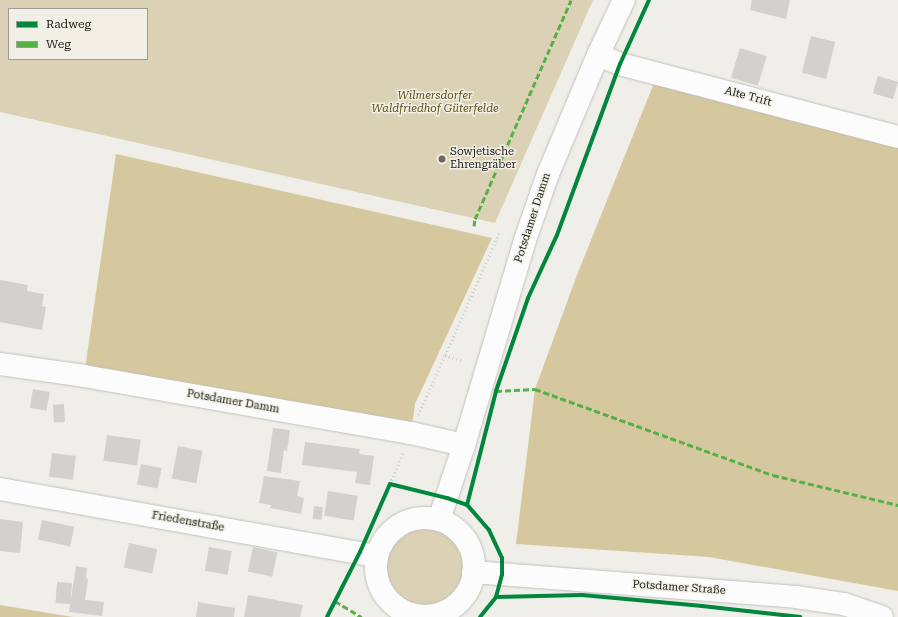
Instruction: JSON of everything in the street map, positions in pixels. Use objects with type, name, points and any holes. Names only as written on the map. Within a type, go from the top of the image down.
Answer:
[{"type":"street","name":"Potsdamer Damm","points":[[439,520],[464,445],[486,368],[540,197],[556,152],[598,55],[624,0]]},
{"type":"street","name":"Alte Trift","points":[[598,55],[620,64],[898,137]]},
{"type":"street","name":"Potsdamer Damm","points":[[0,364],[84,376],[411,433],[464,445]]},
{"type":"street","name":"Friedenstraße","points":[[0,489],[377,556]]},
{"type":"street","points":[[423,518],[439,520],[451,526],[465,540],[473,558],[474,572],[469,587],[460,600],[448,610],[433,615],[400,614],[380,588],[376,572],[377,556],[383,542],[393,529],[407,521],[423,518]]},
{"type":"street","name":"Potsdamer Straße","points":[[474,572],[796,597],[844,604],[882,617]]},
{"type":"path","points":[[390,484],[499,233]]},
{"type":"path","points":[[445,355],[461,360]]},
{"type":"green space","name":"Wilmersdorfer Waldfriedhof Güterfelde","points":[[0,0],[593,0],[495,223],[0,112]]},
{"type":"green space","points":[[418,526],[434,526],[455,537],[466,558],[466,574],[455,595],[434,606],[418,606],[404,600],[397,595],[392,588],[386,574],[386,558],[392,544],[397,537],[404,532]]},
{"type":"shaded area","points":[[656,78],[898,139],[898,591],[709,557],[516,544],[535,389],[577,275]]},
{"type":"shaded area","points":[[116,154],[492,238],[415,404],[411,433],[84,376]]},
{"type":"shaded area","points":[[0,605],[73,617],[0,617]]},
{"type":"building","points":[[752,0],[790,0],[786,19],[750,10]]},
{"type":"building","points":[[811,36],[835,42],[826,79],[802,73]]},
{"type":"building","points":[[740,48],[767,56],[758,86],[731,78]]},
{"type":"building","points":[[878,76],[898,82],[893,99],[873,93]]},
{"type":"building","points":[[0,280],[28,285],[27,291],[44,294],[42,306],[46,307],[42,330],[0,322]]},
{"type":"building","points":[[33,389],[50,392],[46,411],[30,408]]},
{"type":"building","points":[[64,404],[65,422],[54,423],[53,405]]},
{"type":"building","points":[[273,428],[290,430],[287,451],[284,450],[281,473],[267,471]]},
{"type":"building","points":[[107,435],[141,440],[137,465],[103,461]]},
{"type":"building","points":[[305,442],[360,449],[359,454],[374,456],[370,485],[355,483],[357,472],[302,465]]},
{"type":"building","points":[[178,446],[203,451],[196,483],[172,478]]},
{"type":"building","points":[[52,453],[76,456],[73,480],[49,477]]},
{"type":"building","points":[[141,464],[162,468],[158,489],[137,485]]},
{"type":"building","points":[[264,476],[300,481],[297,496],[304,498],[301,514],[270,508],[271,505],[259,503]]},
{"type":"building","points":[[328,491],[358,496],[354,520],[324,516]]},
{"type":"building","points":[[314,506],[323,507],[322,520],[313,519]]},
{"type":"building","points":[[0,519],[23,522],[20,553],[0,551]]},
{"type":"building","points":[[42,520],[74,527],[70,546],[38,540]]},
{"type":"building","points":[[129,543],[157,549],[152,573],[124,567]]},
{"type":"building","points":[[209,547],[232,551],[227,575],[205,571]]},
{"type":"building","points":[[253,547],[277,552],[272,577],[248,571]]},
{"type":"building","points":[[76,566],[87,568],[86,578],[88,579],[85,600],[104,602],[102,616],[69,612]]},
{"type":"building","points":[[57,582],[72,583],[70,604],[56,603]]},
{"type":"building","points":[[248,595],[303,605],[300,617],[244,617]]},
{"type":"building","points":[[198,602],[235,608],[234,617],[196,617]]},
{"type":"marked path","points":[[474,226],[475,219],[571,0]]},
{"type":"marked path","points":[[496,391],[535,389],[773,475],[898,505]]},
{"type":"marked path","points":[[335,601],[362,617]]},
{"type":"cycle path","points":[[480,617],[496,597],[502,575],[502,558],[489,530],[467,505],[496,391],[528,298],[557,235],[620,64],[649,0]]},
{"type":"cycle path","points":[[327,617],[360,552],[390,484],[447,498],[467,505]]},
{"type":"cycle path","points":[[496,597],[582,595],[800,617]]},
{"type":"place","name":"Sowjetische Ehrengräber","points":[[442,159]]}]
